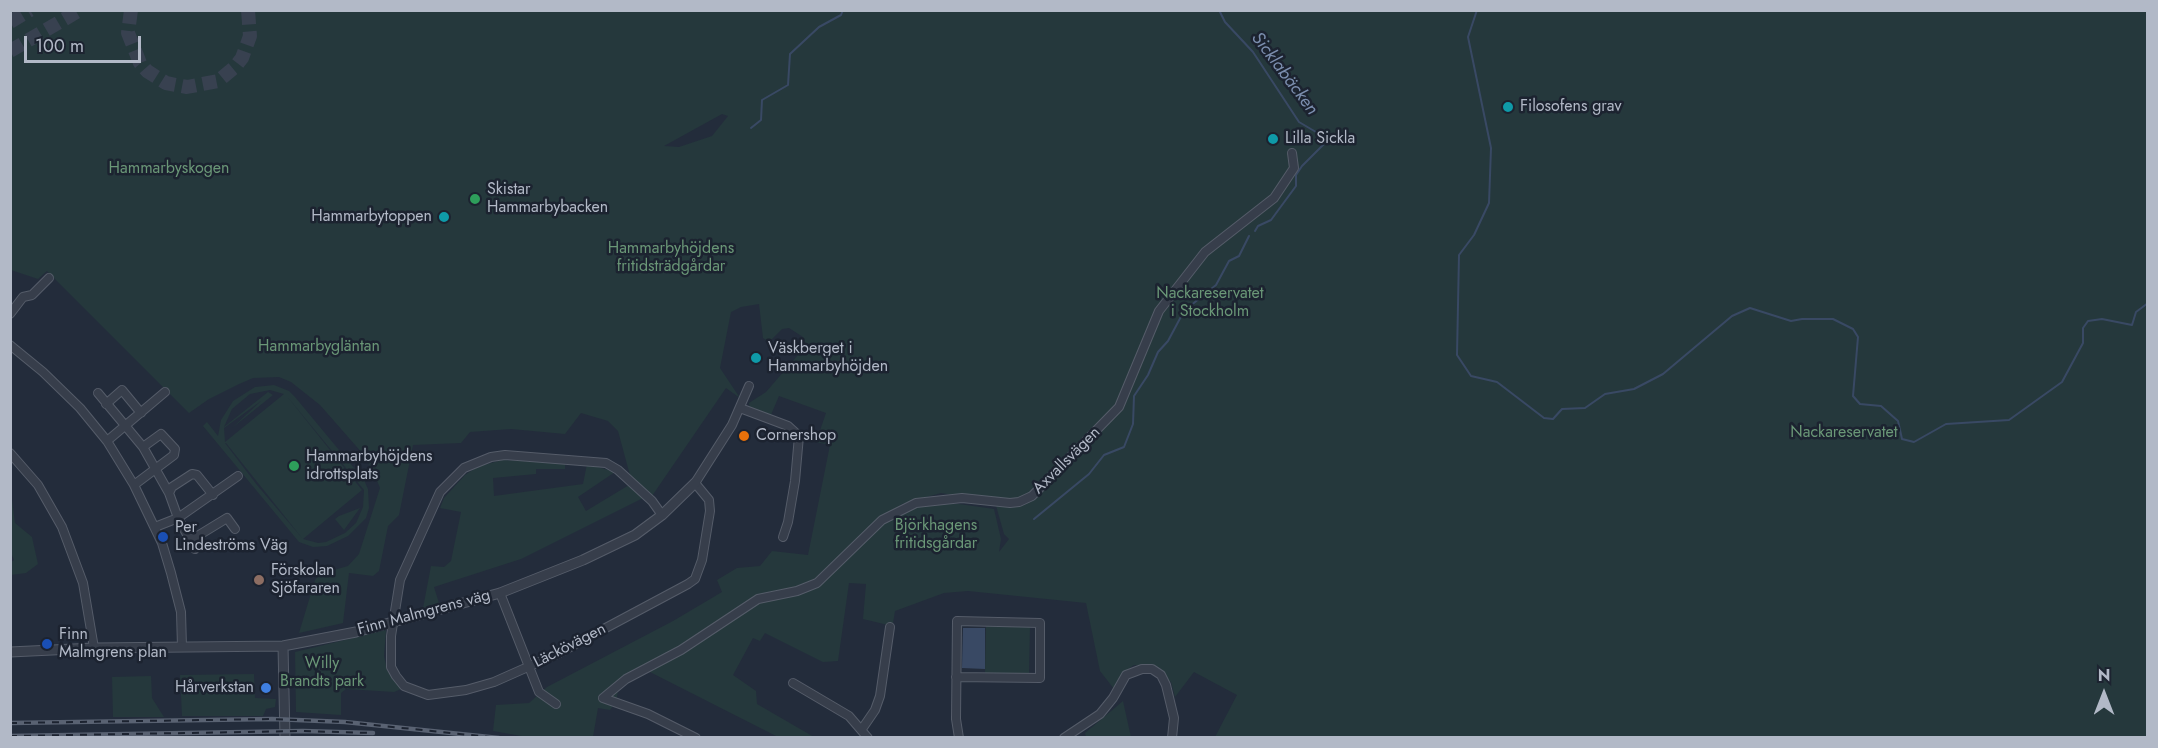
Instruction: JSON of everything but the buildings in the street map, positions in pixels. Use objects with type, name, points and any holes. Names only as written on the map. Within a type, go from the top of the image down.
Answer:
[{"type":"street","name":"Axvallsvägen","points":[[696,738],[648,714],[603,698],[626,679],[681,650],[758,600],[797,591],[817,583],[876,525],[916,503],[962,498],[1010,503],[1032,496],[1119,407],[1159,311],[1205,252],[1274,198],[1294,168],[1292,153]]},
{"type":"street","points":[[10,314],[23,297],[32,295],[49,278]]},
{"type":"street","points":[[10,345],[66,394],[107,441],[134,485],[155,527],[177,593],[181,612],[182,647]]},
{"type":"street","name":"Finn Malmgrens väg","points":[[10,652],[94,648],[284,646],[393,622],[500,592],[583,560],[635,535],[662,515],[695,483],[719,448],[740,408],[748,386]]},
{"type":"street","points":[[106,404],[122,390],[141,413]]},
{"type":"street","points":[[107,441],[165,392]]},
{"type":"street","points":[[98,393],[143,447],[169,493],[178,518],[195,549]]},
{"type":"street","points":[[740,408],[788,426],[799,435],[795,481],[783,537]]},
{"type":"street","points":[[134,485],[174,455],[175,449],[161,434],[143,447]]},
{"type":"street","points":[[10,453],[38,485],[62,527],[83,584],[94,648]]},
{"type":"street","name":"Läckövägen","points":[[662,515],[652,501],[606,463],[505,455],[476,463],[459,472],[440,492],[400,579],[393,622],[391,667],[404,686],[421,693],[439,694],[466,690],[527,668],[674,594],[695,579],[702,560],[710,511],[709,500],[695,483]]},
{"type":"street","points":[[169,493],[172,487],[192,474],[197,475],[213,495]]},
{"type":"street","points":[[155,527],[178,518],[238,476]]},
{"type":"street","points":[[191,540],[227,518],[235,529]]},
{"type":"street","points":[[500,592],[527,668],[539,692],[556,704]]},
{"type":"street","points":[[956,677],[1040,678],[1040,623],[957,621],[956,677],[956,719],[959,738]]},
{"type":"street","points":[[862,729],[875,710],[880,696],[890,627]]},
{"type":"street","points":[[284,646],[285,738]]},
{"type":"street","points":[[1064,738],[1100,714],[1113,698],[1126,675],[1142,669],[1152,669],[1161,675],[1166,685],[1174,718],[1172,738]]},
{"type":"street","points":[[793,683],[849,716],[868,738]]},
{"type":"green space","points":[[11,11],[2147,11],[2147,737],[1215,737],[1237,695],[1194,672],[1175,697],[1171,682],[1151,666],[1134,665],[1124,672],[1114,689],[1100,671],[1086,603],[968,591],[944,593],[895,611],[893,623],[888,625],[863,619],[866,584],[849,583],[838,661],[823,662],[765,633],[760,641],[753,638],[733,675],[756,691],[757,704],[814,737],[778,737],[646,670],[626,682],[618,691],[616,702],[610,710],[598,708],[593,737],[527,737],[493,731],[496,705],[529,703],[547,687],[673,621],[722,592],[717,580],[737,568],[760,566],[772,551],[808,555],[830,445],[816,442],[826,413],[779,396],[770,417],[750,410],[749,403],[766,392],[804,348],[803,337],[789,328],[782,329],[769,342],[763,338],[759,304],[741,307],[731,312],[720,368],[740,398],[726,388],[652,496],[631,479],[618,431],[608,421],[581,413],[565,434],[511,429],[470,432],[461,443],[413,445],[399,515],[388,526],[379,571],[373,576],[349,573],[343,623],[299,633],[315,580],[320,574],[348,566],[359,554],[380,488],[363,454],[320,405],[291,382],[279,377],[253,378],[209,399],[189,413],[47,271],[38,279],[11,270]],"holes":[[[722,114],[728,116],[712,136],[679,147],[664,146]],[[941,493],[995,502],[1004,534],[1009,539],[999,552],[1001,539],[994,509],[959,504],[923,505],[878,521],[902,504]]]},
{"type":"green space","name":"Hammarbyhöjdens idrottsplats","points":[[274,385],[289,391],[364,480],[368,489],[369,508],[366,518],[348,536],[327,546],[313,547],[299,542],[203,426],[207,422],[218,436],[221,420],[233,401],[255,387]],"holes":[[[270,390],[284,394],[225,442],[224,428],[261,401],[232,428],[273,395],[268,392],[224,427],[232,409],[250,394]],[[286,395],[364,490],[363,507],[356,523],[345,533],[326,542],[318,543],[303,539],[362,490]],[[225,443],[302,538],[257,485]]]},
{"type":"green space","points":[[502,460],[565,463],[565,469],[536,469],[536,474],[493,478],[494,496],[583,484],[587,464],[615,472],[578,497],[586,511],[629,485],[643,498],[521,559],[434,587],[439,603],[423,608],[431,566],[444,567],[451,561],[461,512],[440,508],[444,498],[465,475],[477,467]]},
{"type":"green space","points":[[11,492],[15,523],[32,537],[38,564],[26,573],[11,575],[11,562],[14,560],[10,550]]},
{"type":"green space","points":[[360,508],[344,530],[335,519],[339,516]]},
{"type":"green space","points":[[986,626],[1030,626],[1029,674],[985,673]]},
{"type":"green space","name":"Willy Brandts park","points":[[386,630],[384,656],[387,670],[401,689],[394,692],[346,689],[341,693],[341,715],[296,712],[295,652]]},
{"type":"green space","points":[[254,674],[255,698],[276,699],[275,707],[266,709],[263,716],[182,716],[180,675]]},
{"type":"green space","points":[[151,676],[152,698],[164,717],[113,717],[112,677]]},
{"type":"green space","points":[[1123,701],[1131,737],[1086,737],[1085,733]]},
{"type":"water","points":[[963,628],[985,628],[985,669],[962,668]]},
{"type":"waterway","points":[[751,128],[761,120],[762,100],[788,85],[790,54],[819,27],[841,15],[843,10]]},
{"type":"waterway","name":"Sicklabäcken","points":[[1219,10],[1225,22],[1253,52],[1299,122],[1321,135],[1326,142],[1302,166],[1296,175],[1296,186],[1271,220],[1258,226],[1255,231]]},
{"type":"waterway","points":[[1477,10],[1468,37],[1491,148],[1489,203],[1474,235],[1459,255],[1457,355],[1471,376],[1497,382],[1544,418],[1553,419],[1562,409],[1585,408],[1605,394],[1634,389],[1663,374],[1732,316],[1750,308],[1791,321],[1833,319],[1853,329],[1858,337],[1853,396],[1860,404],[1881,406],[1898,421],[1902,439],[1914,442],[1946,424],[2009,420],[2062,382],[2083,343],[2083,328],[2088,321],[2102,319],[2132,325],[2136,312],[2148,303]]},
{"type":"waterway","name":"Sicklabäcken","points":[[1034,519],[1089,474],[1104,455],[1124,447],[1133,424],[1134,396],[1148,375],[1158,352],[1168,341],[1184,311],[1216,285],[1229,261],[1239,256],[1249,236]]},
{"type":"tunnel","points":[[10,22],[30,10]]},
{"type":"tunnel","points":[[10,51],[80,10]]},
{"type":"tunnel","points":[[131,10],[128,33],[140,63],[147,71],[166,83],[187,87],[218,81],[235,67],[242,58],[250,36],[248,10]]},
{"type":"railway","points":[[10,723],[272,719],[345,722],[499,738]]},
{"type":"railway","points":[[10,736],[303,731],[373,733]]},
{"type":"place","name":"Filosofens grav","points":[[1508,107]]},
{"type":"place","name":"Lilla Sickla","points":[[1273,139]]},
{"type":"place","name":"Skistar Hammarbybacken","points":[[475,199]]},
{"type":"place","name":"Hammarbytoppen","points":[[444,217]]},
{"type":"place","name":"Väskberget i Hammarbyhöjden","points":[[756,358]]},
{"type":"place","name":"Cornershop","points":[[744,436]]},
{"type":"place","name":"Hammarbyhöjdens idrottsplats","points":[[294,466]]},
{"type":"place","name":"Per Lindeströms Väg","points":[[163,537]]},
{"type":"place","name":"Förskolan Sjöfararen","points":[[259,580]]},
{"type":"place","name":"Finn Malmgrens plan","points":[[47,644]]},
{"type":"place","name":"Hårverkstan","points":[[266,688]]},
{"type":"park label","name":"Hammarbyskogen","points":[[169,169]]},
{"type":"park label","name":"Hammarbyhöjdens fritidsträdgårdar","points":[[671,258]]},
{"type":"park label","name":"Nackareservatet i Stockholm","points":[[1210,303]]},
{"type":"park label","name":"Hammarbygläntan","points":[[319,347]]},
{"type":"park label","name":"Nackareservatet","points":[[1844,433]]},
{"type":"park label","name":"Björkhagens fritidsgårdar","points":[[936,535]]}]
